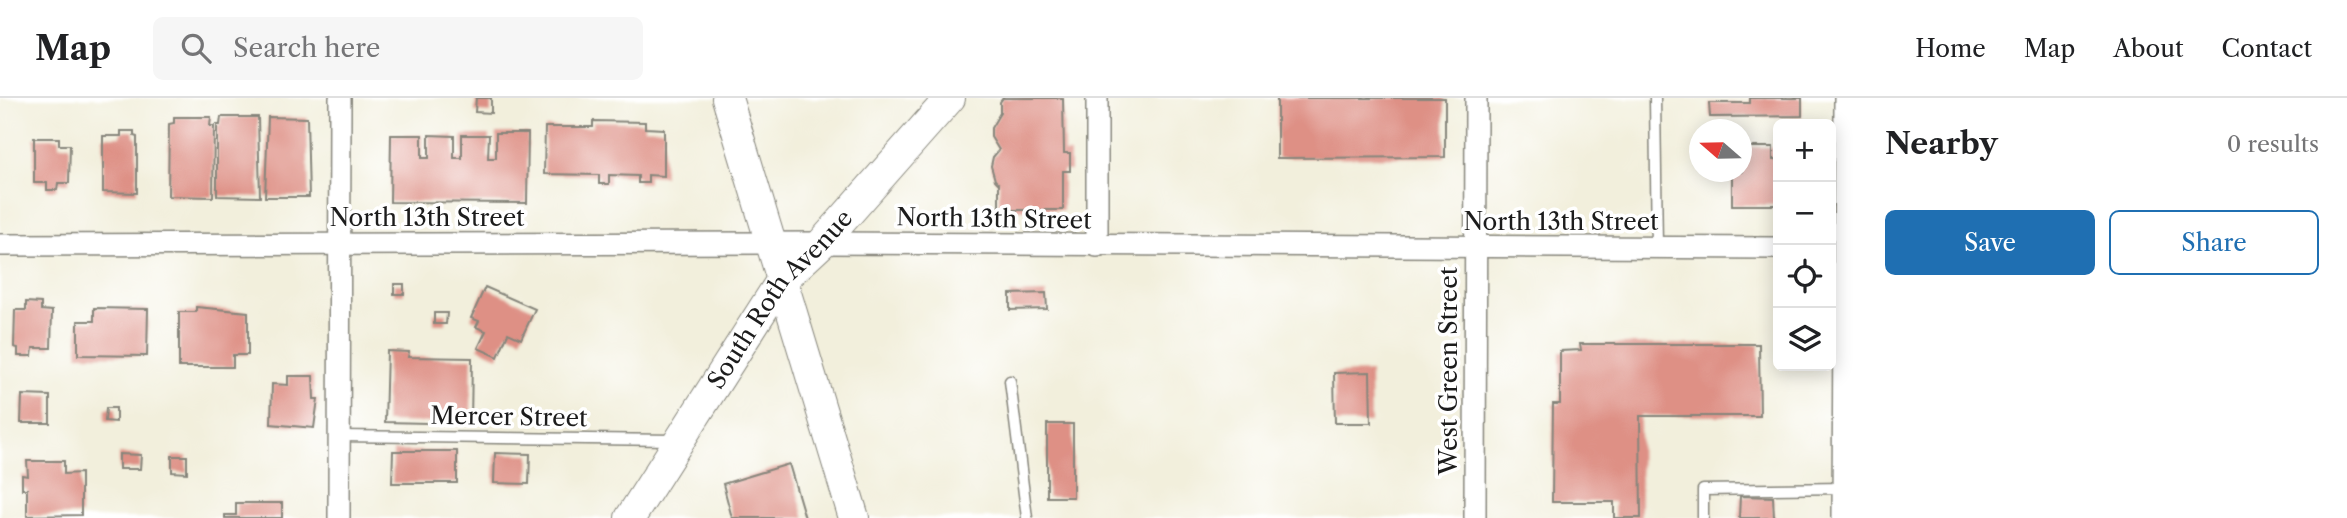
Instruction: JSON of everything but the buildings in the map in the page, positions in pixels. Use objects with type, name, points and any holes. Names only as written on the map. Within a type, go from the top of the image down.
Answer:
[{"type":"main road","points":[[727,98],[853,518]]},
{"type":"main road","name":"South Roth Avenue","points":[[629,518],[781,281],[822,243],[950,98]]},
{"type":"main road","points":[[1849,503],[1846,248],[1854,155],[1851,98]]},
{"type":"street","points":[[339,518],[340,98]]},
{"type":"street","points":[[1097,98],[1097,246]]},
{"type":"street","name":"West Green Street","points":[[1475,518],[1476,98]]},
{"type":"street","name":"North 13th Street","points":[[0,245],[822,243],[1773,248]]},
{"type":"lane","points":[[1655,98],[1657,248]]},
{"type":"lane","points":[[1010,381],[1027,518]]},
{"type":"lane","name":"Mercer Street","points":[[339,436],[677,440]]},
{"type":"lane","points":[[1703,518],[1703,490],[1849,503]]}]
